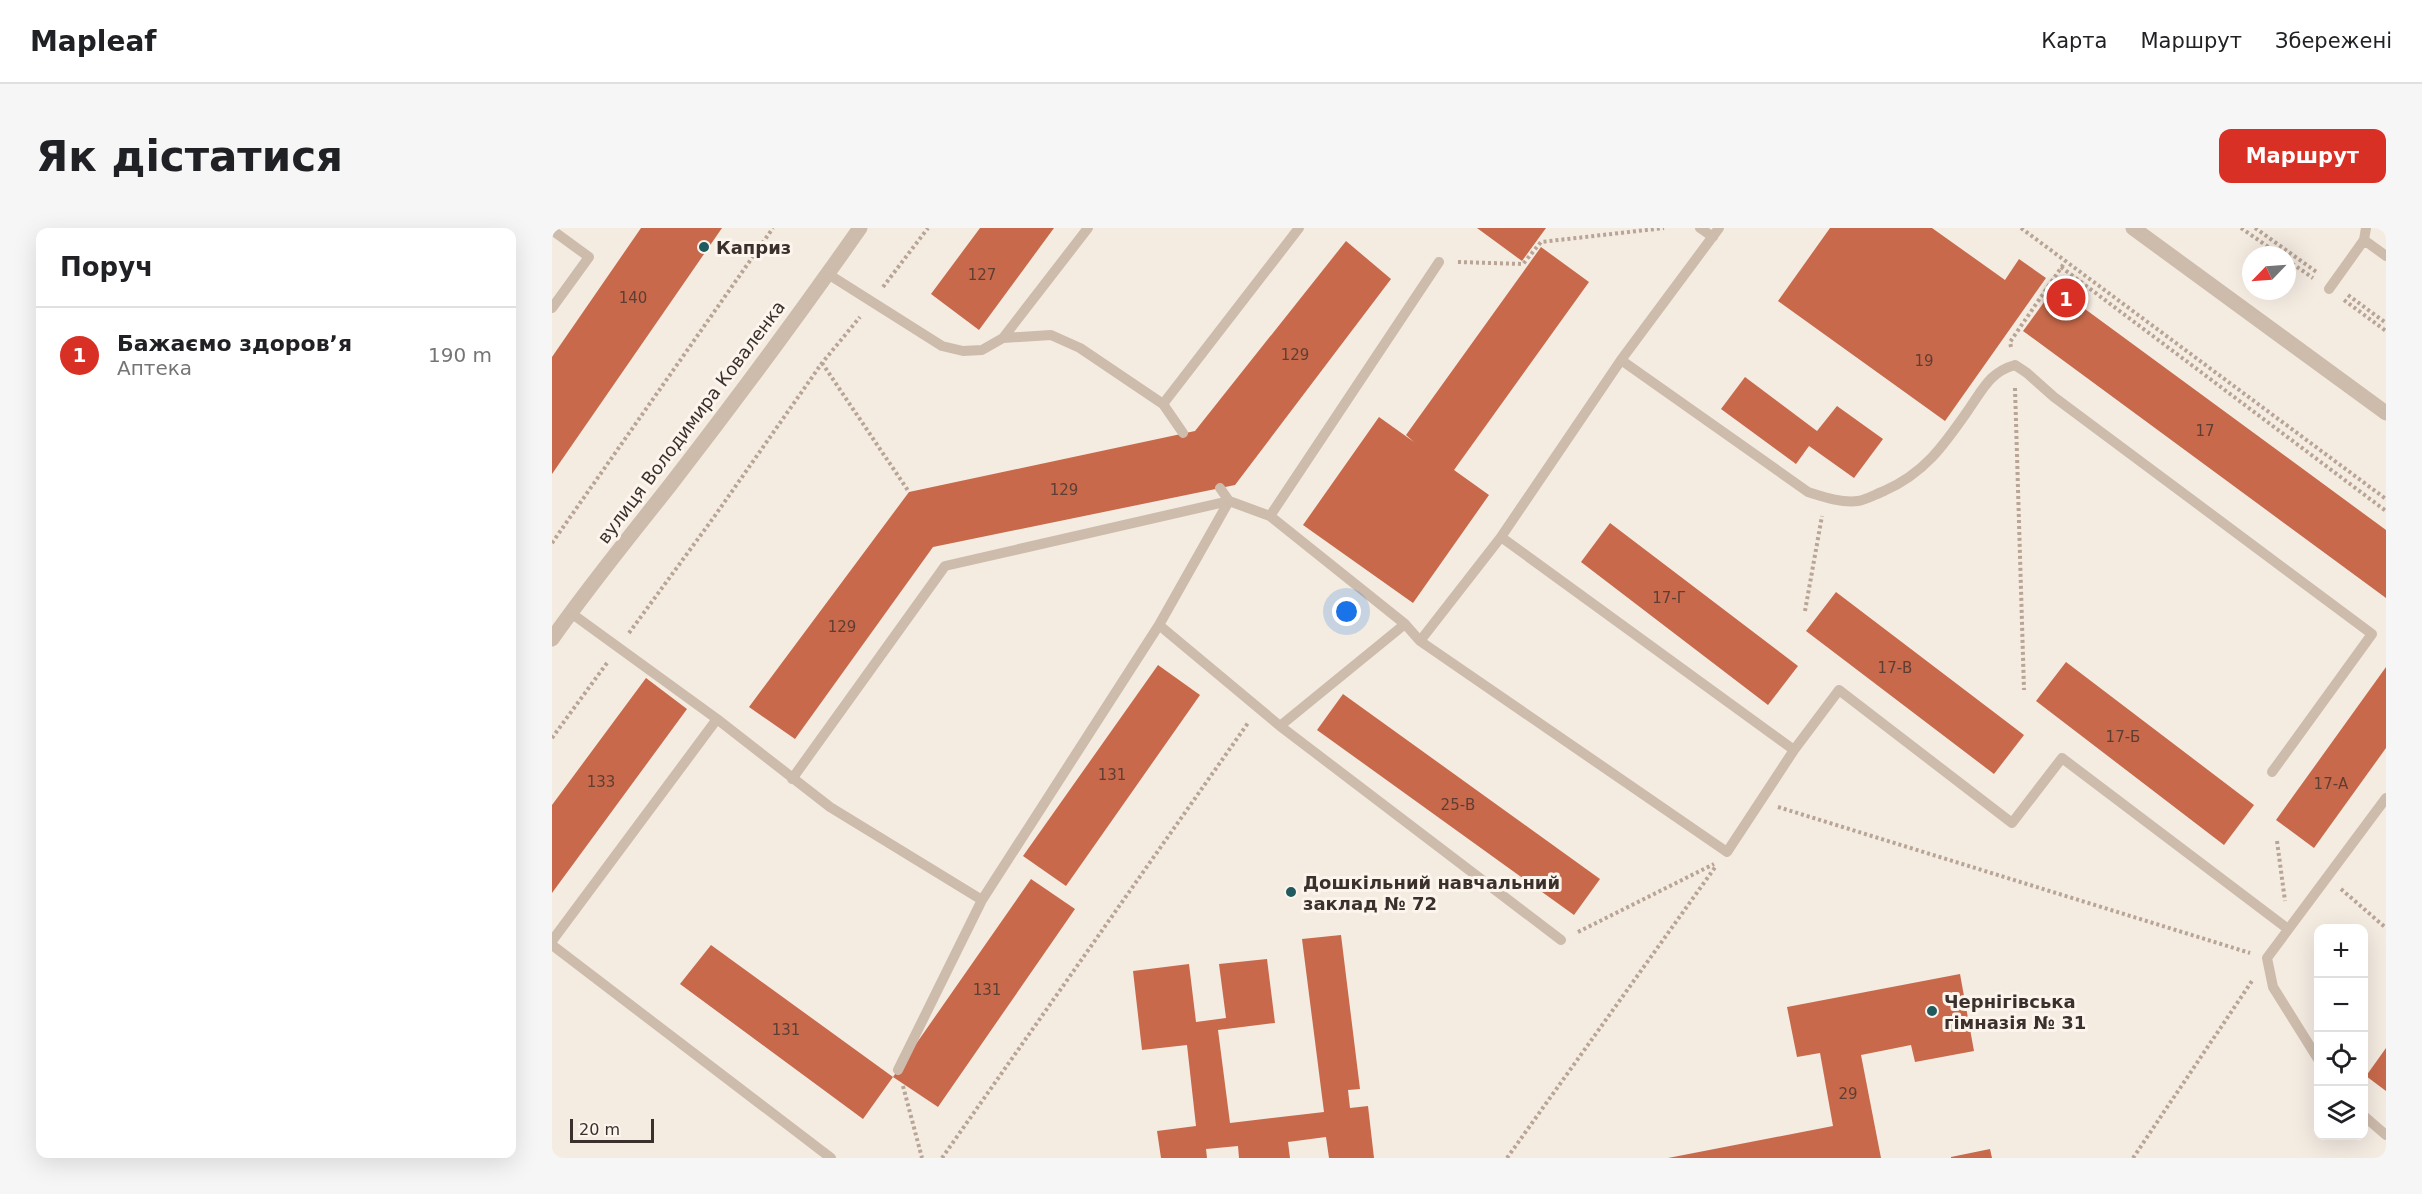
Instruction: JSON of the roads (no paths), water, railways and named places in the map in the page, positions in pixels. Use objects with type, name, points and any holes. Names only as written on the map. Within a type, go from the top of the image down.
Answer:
[{"type":"street","name":"вулиця Володимира Коваленка","points":[[552,639],[589,586],[714,427],[860,228]]},
{"type":"street","points":[[2133,228],[2386,413]]},
{"type":"lane","points":[[828,274],[942,346],[963,351],[982,350],[1003,338],[1088,228]]},
{"type":"lane","points":[[1163,404],[1299,228]]},
{"type":"lane","points":[[1420,641],[1501,537],[1621,360],[1716,232],[1700,228]]},
{"type":"lane","points":[[2329,289],[2364,240],[2366,228]]},
{"type":"lane","points":[[552,230],[590,257],[552,308]]},
{"type":"lane","points":[[2364,240],[2386,256]]},
{"type":"lane","points":[[1270,516],[1439,262]]},
{"type":"lane","points":[[1003,338],[1051,334],[1080,348],[1163,404],[1183,433]]},
{"type":"lane","points":[[1621,360],[1808,492],[1835,500],[1858,501],[1902,483],[1924,467],[1946,442],[1989,380],[2001,369],[2015,365],[2372,634],[2272,772]]},
{"type":"lane","points":[[1220,488],[1229,501]]},
{"type":"lane","points":[[898,1070],[982,900],[1159,625],[1229,501]]},
{"type":"lane","points":[[792,779],[945,566],[1229,501],[1270,516],[1404,624],[1420,641],[1726,852],[1794,750],[1839,690],[2012,823],[2062,758],[2288,929]]},
{"type":"lane","points":[[1501,537],[1794,750]]},
{"type":"lane","points":[[571,613],[717,719],[830,807],[982,900]]},
{"type":"lane","points":[[1280,726],[1404,624]]},
{"type":"lane","points":[[1159,625],[1280,726],[1562,940]]},
{"type":"lane","points":[[717,719],[552,943],[831,1158]]},
{"type":"lane","points":[[2314,1051],[2273,987],[2267,958],[2386,798]]},
{"type":"lane","points":[[2368,1119],[2386,1135]]},
{"type":"place","name":"Каприз","points":[[704,247]]},
{"type":"place","name":"Бажаємо здоровʼя","points":[[2066,298]]},
{"type":"place","name":"Дошкільний навчальний заклад № 72","points":[[1291,892]]},
{"type":"place","name":"Чернігівська гімназія № 31","points":[[1932,1011]]}]
